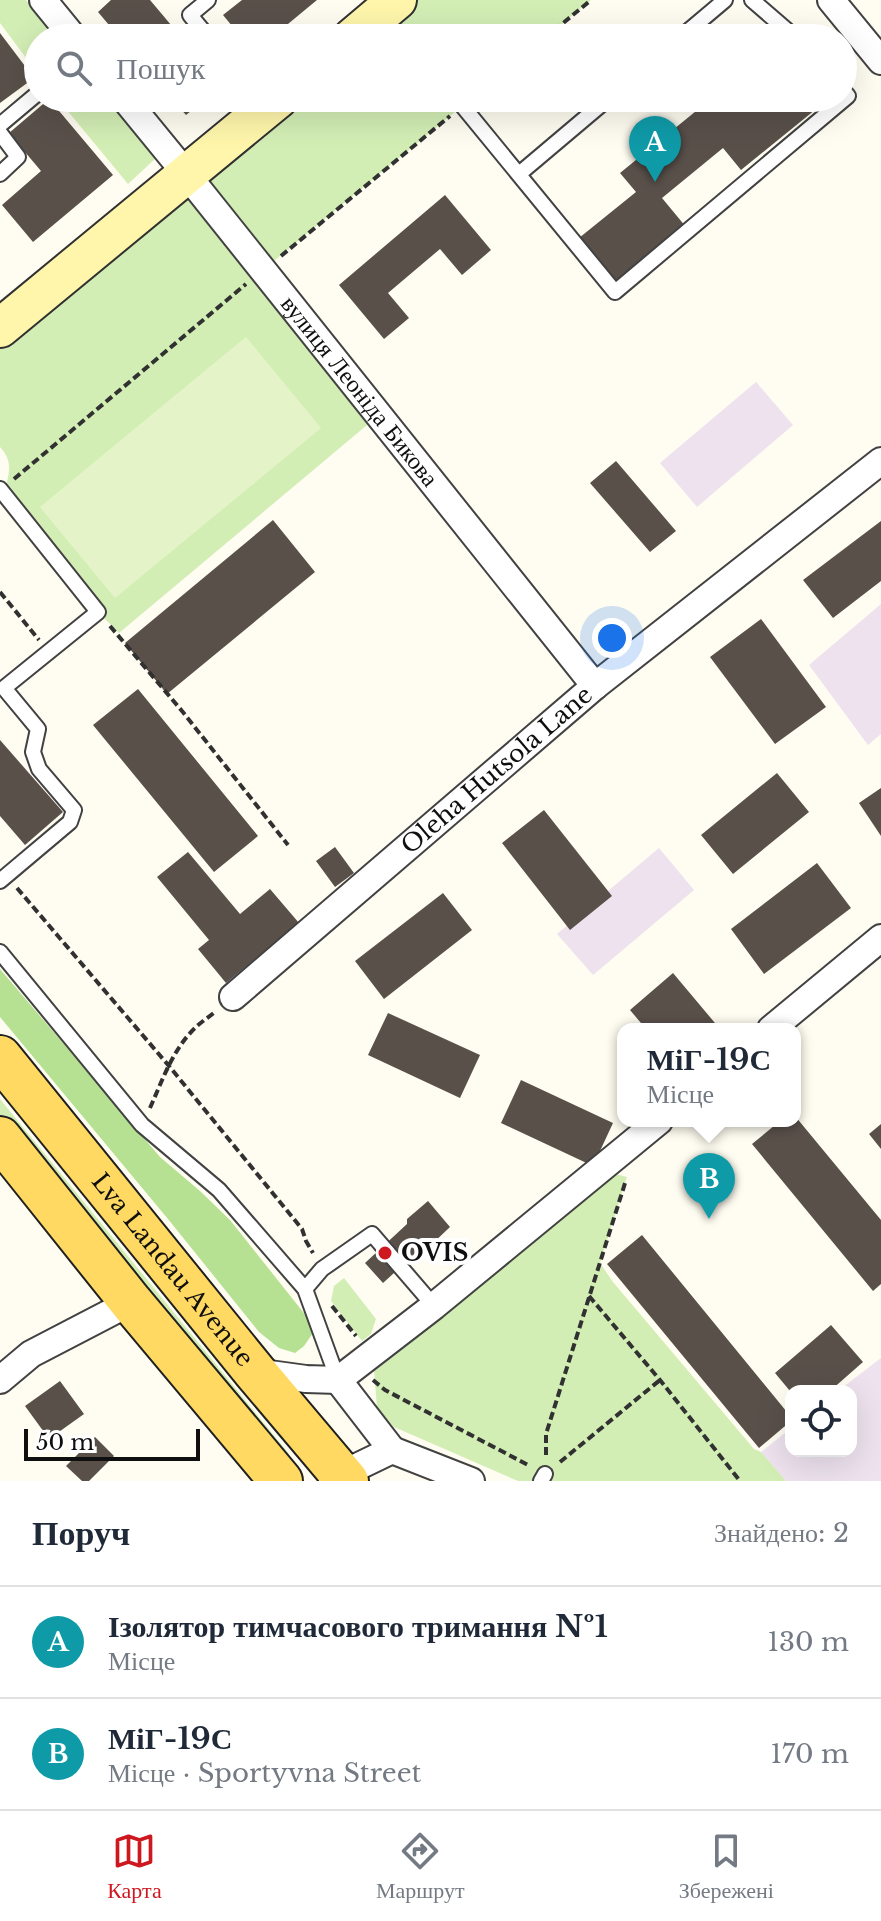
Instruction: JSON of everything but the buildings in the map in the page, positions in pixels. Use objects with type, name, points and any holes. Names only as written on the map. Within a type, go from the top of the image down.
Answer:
[{"type":"main road","name":"Lva Landau Avenue","points":[[0,1057],[339,1478]]},
{"type":"main road","name":"Lva Landau Avenue","points":[[0,1138],[131,1302],[281,1481]]},
{"type":"street","points":[[43,0],[63,24]]},
{"type":"street","points":[[831,0],[851,24]]},
{"type":"street","points":[[857,32],[881,61]]},
{"type":"street","name":"вулиця Леоніда Бикова","points":[[135,112],[595,686]]},
{"type":"street","points":[[0,328],[187,175],[256,112]]},
{"type":"street","name":"Oleha Hutsola Lane","points":[[233,997],[595,686],[881,461]]},
{"type":"street","points":[[778,1023],[881,938]]},
{"type":"street","points":[[255,1372],[338,1380],[434,1306],[649,1129]]},
{"type":"street","points":[[0,1380],[31,1354],[131,1302]]},
{"type":"street","points":[[338,1380],[392,1450],[471,1481]]},
{"type":"street","points":[[339,1478],[392,1450]]},
{"type":"lane","points":[[197,24],[190,15],[208,0]]},
{"type":"lane","points":[[697,24],[725,0]]},
{"type":"lane","points":[[752,0],[780,24]]},
{"type":"lane","points":[[0,125],[24,105]]},
{"type":"lane","points":[[468,112],[615,292],[829,112]]},
{"type":"lane","points":[[519,174],[592,112]]},
{"type":"lane","points":[[0,133],[18,157],[0,174]]},
{"type":"lane","points":[[0,490],[98,612],[4,688],[38,729],[33,752],[39,769],[74,810],[70,822],[3,878]]},
{"type":"lane","points":[[0,952],[142,1125],[219,1190],[305,1289],[338,1380]]},
{"type":"lane","points":[[305,1289],[322,1269],[372,1234],[434,1306]]},
{"type":"path","points":[[562,24],[591,0]]},
{"type":"path","points":[[0,490],[448,112]]},
{"type":"path","points":[[0,592],[49,653]]},
{"type":"path","points":[[98,612],[182,711],[288,845]]},
{"type":"path","points":[[3,878],[169,1066],[302,1229],[322,1269],[330,1304],[359,1340],[361,1361],[375,1383],[543,1477]]},
{"type":"path","points":[[142,1125],[169,1066],[193,1030],[233,997]]},
{"type":"path","points":[[543,1477],[546,1434],[589,1296],[649,1129]]},
{"type":"path","points":[[589,1296],[740,1481]]},
{"type":"path","points":[[543,1477],[660,1380]]},
{"type":"shaded area","points":[[756,382],[793,425],[697,507],[660,463]]},
{"type":"shaded area","points":[[881,604],[881,734],[868,745],[809,665]]},
{"type":"shaded area","points":[[659,848],[694,890],[593,975],[557,934]]},
{"type":"shaded area","points":[[881,1358],[881,1481],[786,1481],[761,1452],[785,1433],[785,1457],[857,1457],[857,1385],[846,1385]]},
{"type":"green space","points":[[0,0],[26,0],[46,24],[24,24],[24,55],[0,23]]},
{"type":"green space","points":[[396,0],[591,0],[562,24],[367,24]]},
{"type":"green space","points":[[69,112],[120,112],[157,157],[128,184]]},
{"type":"green space","points":[[261,112],[455,112],[263,270],[379,415],[119,633],[98,612],[6,486],[9,465],[0,447],[0,328]]},
{"type":"green space","points":[[246,337],[321,428],[115,598],[40,507]]},
{"type":"green space","points":[[0,969],[160,1157],[230,1220],[311,1322],[313,1333],[304,1346],[295,1353],[279,1348],[259,1332],[0,1017]]},
{"type":"green space","points":[[0,1099],[289,1454],[280,1460],[0,1120]]},
{"type":"green space","points":[[612,1173],[627,1177],[600,1263],[754,1449],[761,1452],[786,1481],[518,1481],[394,1427],[377,1408],[374,1369]]},
{"type":"green space","points":[[344,1278],[376,1319],[371,1334],[362,1341],[331,1301],[334,1286]]},
{"type":"place","name":"Ізолятор тимчасового тримання №1","points":[[655,182]]},
{"type":"place","name":"МіГ-19С","points":[[709,1219]]},
{"type":"place","name":"OVIS","points":[[385,1253]]}]
